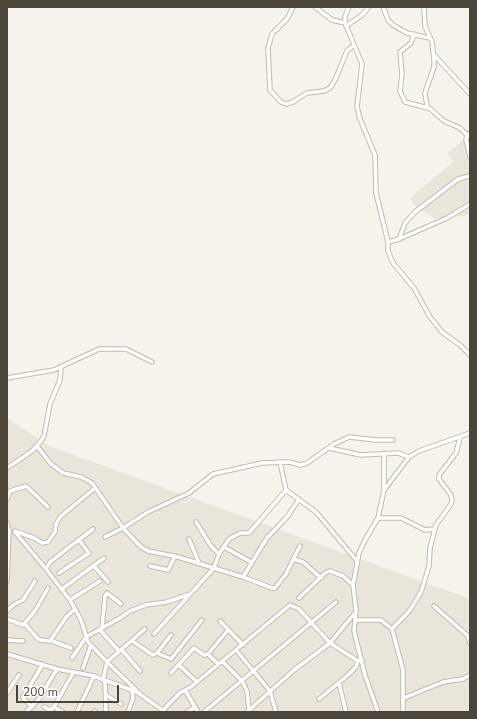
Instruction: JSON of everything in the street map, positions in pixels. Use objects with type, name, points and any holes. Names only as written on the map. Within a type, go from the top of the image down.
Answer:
[{"type":"street","points":[[293,7],[287,19],[272,34],[268,48],[270,90],[281,102],[286,104],[294,102],[307,93],[324,91],[330,88],[335,80],[347,51],[354,45]]},
{"type":"street","points":[[315,7],[332,20],[346,25]]},
{"type":"street","points":[[349,7],[345,16],[346,25],[362,64],[357,107],[360,119],[375,155],[376,193],[388,242],[388,251],[393,263],[414,288],[430,316],[442,332],[460,345],[470,355]]},
{"type":"street","points":[[346,25],[362,15],[368,7]]},
{"type":"street","points":[[383,7],[388,20],[393,25],[414,34],[430,38]]},
{"type":"street","points":[[424,7],[425,26],[434,54],[434,68],[425,93],[428,108]]},
{"type":"street","points":[[414,34],[411,42],[400,52],[402,74],[400,91],[405,102],[428,108],[446,123],[469,134],[467,147],[470,157]]},
{"type":"street","points":[[434,54],[470,94]]},
{"type":"street","points":[[399,239],[405,223],[415,212],[458,179],[470,176]]},
{"type":"street","points":[[388,242],[399,239],[452,215],[470,204]]},
{"type":"street","points":[[7,378],[54,370],[99,349],[126,349],[152,362]]},
{"type":"street","points":[[7,468],[32,452],[44,436],[50,404],[60,380],[61,367]]},
{"type":"street","points":[[384,490],[409,457],[425,449],[460,438],[470,433]]},
{"type":"street","points":[[105,537],[123,528],[148,512],[189,493],[213,474],[247,465],[280,462],[289,462],[301,465],[307,464],[329,448],[349,437],[393,440]]},
{"type":"street","points":[[392,629],[410,610],[421,592],[429,566],[430,548],[434,529],[452,500],[451,496],[439,479],[439,476],[456,452],[460,438]]},
{"type":"street","points":[[37,446],[55,467],[67,474],[88,479],[123,528],[146,550],[199,563],[275,588],[286,574],[300,546]]},
{"type":"street","points":[[329,448],[361,455],[398,453],[409,457]]},
{"type":"street","points":[[378,712],[360,661],[354,631],[356,610],[353,585],[357,561],[365,540],[378,518],[384,490],[384,453]]},
{"type":"street","points":[[280,462],[286,490],[316,512],[357,561]]},
{"type":"street","points":[[7,499],[10,491],[26,486],[48,507]]},
{"type":"street","points":[[8,530],[34,538],[42,543],[48,542],[55,532],[56,524],[60,518],[95,488]]},
{"type":"street","points":[[154,634],[214,568],[219,554],[224,546],[236,534],[249,533],[286,490]]},
{"type":"street","points":[[243,577],[267,538],[287,517],[298,499]]},
{"type":"street","points":[[378,518],[401,518],[425,530],[434,529]]},
{"type":"street","points":[[196,522],[211,546],[219,554]]},
{"type":"street","points":[[7,523],[7,581]]},
{"type":"street","points":[[46,569],[50,562],[93,529]]},
{"type":"street","points":[[15,531],[70,600],[81,620],[86,637],[91,646],[130,683],[137,692],[164,711],[185,690],[197,682],[290,605],[299,609],[310,623],[330,643],[360,661]]},
{"type":"street","points":[[189,539],[199,563]]},
{"type":"street","points":[[59,573],[89,553],[80,540]]},
{"type":"street","points":[[224,546],[251,562]]},
{"type":"street","points":[[150,566],[168,570],[175,556]]},
{"type":"street","points":[[62,589],[104,558]]},
{"type":"street","points":[[293,559],[303,562],[321,578]]},
{"type":"street","points":[[94,566],[108,582]]},
{"type":"street","points":[[299,598],[325,573],[333,571],[343,576],[353,585]]},
{"type":"street","points":[[7,611],[13,605],[23,600],[35,581]]},
{"type":"street","points":[[70,600],[100,581]]},
{"type":"street","points":[[7,619],[21,625],[24,623],[35,611],[48,588]]},
{"type":"street","points":[[121,604],[107,593],[105,596],[101,629],[140,671]]},
{"type":"street","points":[[72,658],[86,637],[130,611],[146,605],[167,602],[188,595]]},
{"type":"street","points":[[204,712],[336,602]]},
{"type":"street","points":[[434,606],[469,635],[470,643]]},
{"type":"street","points":[[52,641],[60,625],[75,610]]},
{"type":"street","points":[[248,711],[294,670],[330,643],[352,619],[356,610]]},
{"type":"street","points":[[157,653],[171,660],[202,620]]},
{"type":"street","points":[[355,620],[380,620],[392,629],[403,670],[403,712]]},
{"type":"street","points":[[220,621],[242,645]]},
{"type":"street","points":[[24,623],[39,640],[52,641],[71,648]]},
{"type":"street","points":[[106,712],[104,681],[107,662],[145,629]]},
{"type":"street","points":[[208,654],[228,630]]},
{"type":"street","points":[[132,641],[151,655],[157,653],[171,635]]},
{"type":"street","points":[[7,640],[23,641]]},
{"type":"street","points":[[83,668],[91,646]]},
{"type":"street","points":[[171,673],[194,648],[204,655],[208,654],[218,664]]},
{"type":"street","points":[[236,650],[246,660],[253,672],[270,691],[276,712]]},
{"type":"street","points":[[7,654],[57,669],[94,676],[137,692]]},
{"type":"street","points":[[222,661],[242,681],[246,691],[248,711]]},
{"type":"street","points":[[319,699],[339,683],[356,667],[360,661]]},
{"type":"street","points":[[32,707],[24,700],[23,696],[43,664]]},
{"type":"street","points":[[179,665],[197,682]]},
{"type":"street","points":[[26,712],[32,707],[57,669]]},
{"type":"street","points":[[44,706],[50,710],[54,707],[73,673]]},
{"type":"street","points":[[7,693],[19,675]]},
{"type":"street","points":[[404,698],[443,682],[464,679],[470,675]]},
{"type":"street","points":[[77,712],[94,676]]},
{"type":"street","points":[[339,683],[346,712]]},
{"type":"street","points":[[185,690],[198,712]]},
{"type":"street","points":[[128,712],[133,698],[132,691]]},
{"type":"street","points":[[106,695],[121,704]]},
{"type":"street","points":[[54,707],[63,712]]},
{"type":"street","points":[[187,712],[195,707]]},
{"type":"shaded area","points":[[470,135],[470,215],[435,219],[415,206],[410,198],[454,161],[447,153]]},
{"type":"shaded area","points":[[7,418],[49,446],[470,599],[470,712],[7,712]]}]
